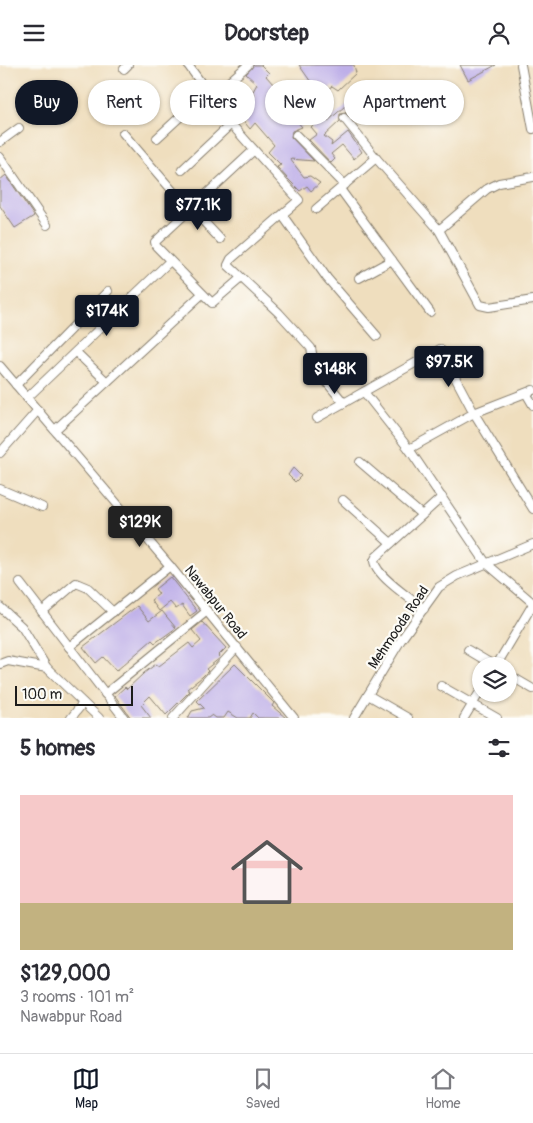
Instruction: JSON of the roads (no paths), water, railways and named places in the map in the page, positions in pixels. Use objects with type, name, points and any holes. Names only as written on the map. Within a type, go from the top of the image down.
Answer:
[{"type":"street","points":[[188,65],[198,80]]},
{"type":"street","points":[[228,80],[248,65]]},
{"type":"street","points":[[522,65],[533,129]]},
{"type":"street","points":[[157,138],[173,125]]},
{"type":"street","points":[[182,170],[230,125]]},
{"type":"street","points":[[232,125],[299,200],[228,263],[230,268],[279,313],[311,348],[315,368],[344,403]]},
{"type":"street","points":[[350,125],[376,158],[440,230],[480,305],[489,307],[533,300]]},
{"type":"street","points":[[0,142],[20,128]]},
{"type":"street","points":[[124,133],[190,209],[220,239]]},
{"type":"street","points":[[296,135],[342,187],[430,312]]},
{"type":"street","points":[[241,278],[214,303],[209,301],[170,261],[155,242],[254,150]]},
{"type":"street","points":[[0,157],[47,225]]},
{"type":"street","points":[[316,209],[376,158]]},
{"type":"street","points":[[440,230],[487,189],[499,183],[533,177]]},
{"type":"street","points":[[283,216],[327,278],[377,336]]},
{"type":"street","points":[[359,278],[392,260]]},
{"type":"street","points":[[27,398],[170,261]]},
{"type":"street","points":[[16,385],[108,291]]},
{"type":"street","points":[[54,429],[202,294]]},
{"type":"street","points":[[318,418],[440,349],[474,413],[533,509]]},
{"type":"street","points":[[76,352],[106,382]]},
{"type":"street","name":"Nawabpur Road","points":[[0,366],[170,566],[294,718]]},
{"type":"street","points":[[409,449],[474,413],[529,391],[533,405]]},
{"type":"street","points":[[364,392],[409,449],[486,563],[533,604],[501,657]]},
{"type":"street","points":[[0,453],[38,410]]},
{"type":"street","points":[[360,462],[422,515]]},
{"type":"street","points":[[0,489],[42,507]]},
{"type":"street","points":[[424,609],[392,584],[375,565],[376,557],[442,497]]},
{"type":"street","points":[[342,501],[391,543]]},
{"type":"street","name":"Mehmooda Road","points":[[354,718],[401,640],[445,583],[486,563],[533,544]]},
{"type":"street","points":[[70,647],[170,566]]},
{"type":"street","points":[[20,583],[124,718]]},
{"type":"street","points":[[42,612],[76,583],[88,588],[113,612]]},
{"type":"street","points":[[0,607],[22,627],[47,668],[99,718]]},
{"type":"street","points":[[105,694],[207,611]]},
{"type":"street","points":[[173,718],[237,647]]},
{"type":"street","points":[[468,650],[480,657]]},
{"type":"street","points":[[0,664],[8,661],[47,668]]},
{"type":"street","points":[[517,680],[533,689]]},
{"type":"street","points":[[441,686],[497,718]]},
{"type":"street","points":[[368,695],[408,718]]},
{"type":"street","points":[[71,718],[83,703]]},
{"type":"street","points":[[464,718],[473,704]]}]
